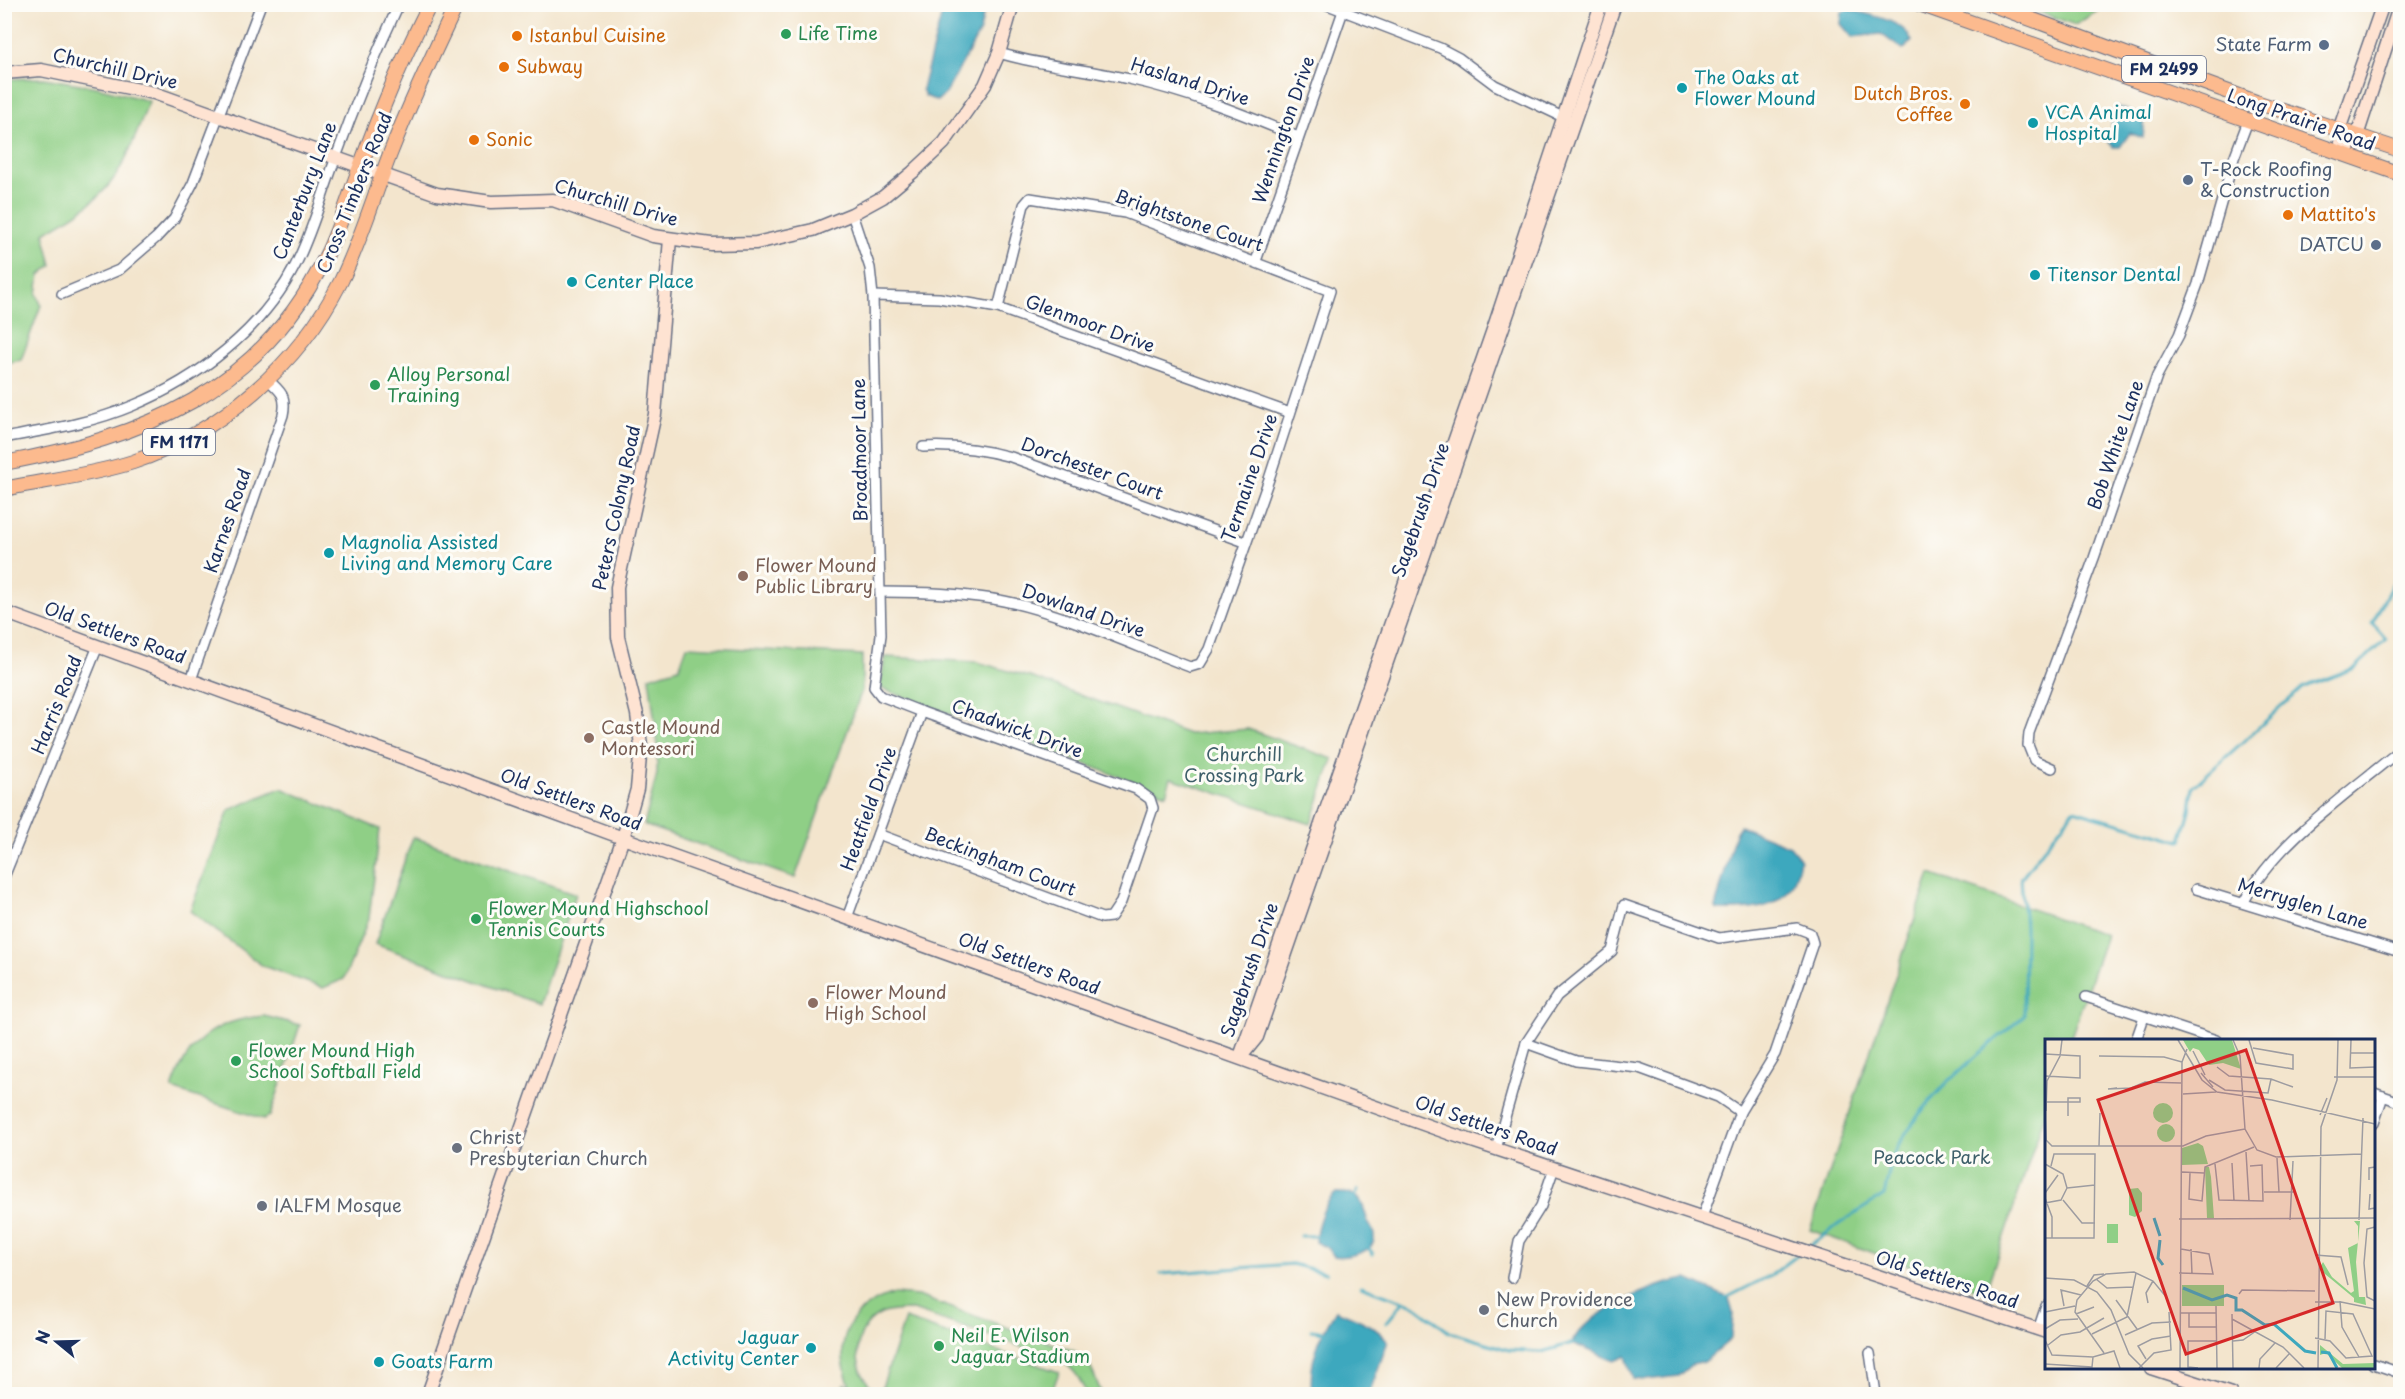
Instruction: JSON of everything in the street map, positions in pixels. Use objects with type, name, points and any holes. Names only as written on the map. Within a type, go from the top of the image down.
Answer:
[{"type":"main road","name":"Cross Timbers Road","points":[[4,489],[95,457],[131,431],[202,397],[252,356],[275,333],[297,306],[327,254],[387,96],[430,4]]},
{"type":"main road","name":"Cross Timbers Road","points":[[4,463],[95,457],[132,462],[195,434],[222,417],[267,379],[295,350],[329,301],[351,259],[408,109],[458,4]]},
{"type":"main road","name":"Long Prairie Road","points":[[1919,4],[1947,9],[2248,122],[2400,174]]},
{"type":"main road","name":"Long Prairie Road","points":[[1990,4],[2400,150]]},
{"type":"street","points":[[62,294],[119,270],[174,219],[193,183],[216,116],[261,4]]},
{"type":"street","name":"Canterbury Lane","points":[[4,438],[68,426],[132,406],[187,376],[244,334],[277,295],[295,266],[335,158],[399,4]]},
{"type":"street","name":"Churchill Drive","points":[[4,73],[40,70],[154,93],[437,194],[491,202],[553,200],[653,236],[670,239],[711,244],[772,241],[813,230],[852,214],[883,197],[944,142],[985,85],[999,54],[1013,4]]},
{"type":"street","points":[[1325,4],[1440,48],[1459,58],[1495,85],[1575,123]]},
{"type":"street","name":"Sagebrush Drive","points":[[1374,680],[1575,123],[1615,4]]},
{"type":"street","points":[[2343,154],[2339,130],[2382,4]]},
{"type":"street","points":[[2343,154],[2357,136],[2400,4]]},
{"type":"street","points":[[1596,59],[1595,52],[1604,20],[1600,9]]},
{"type":"street","name":"Sagebrush Drive","points":[[1240,1058],[1257,1036],[1374,680],[1600,9]]},
{"type":"street","name":"Wennington Drive","points":[[1256,261],[1343,11]]},
{"type":"street","name":"Hasland Drive","points":[[999,54],[1045,66],[1128,78],[1160,86],[1298,137]]},
{"type":"street","name":"Bob White Lane","points":[[2052,768],[2034,760],[2028,745],[2029,733],[2094,558],[2157,376],[2179,334],[2198,284],[2234,158],[2248,122]]},
{"type":"street","name":"Brightstone Court","points":[[998,308],[1024,205],[1030,198],[1125,213],[1330,291],[1327,301]]},
{"type":"street","name":"Broadmoor Lane","points":[[852,214],[870,268],[873,296],[880,592],[880,656],[874,687]]},
{"type":"street","name":"Peters Colony Road","points":[[428,1395],[623,838],[637,789],[640,746],[637,714],[618,637],[617,587],[655,414],[670,239]]},
{"type":"street","name":"Glenmoor Drive","points":[[873,296],[939,298],[998,308],[1290,413]]},
{"type":"street","name":"Termaine Drive","points":[[1200,664],[1209,649],[1327,301]]},
{"type":"street","name":"Karnes Road","points":[[191,680],[283,415],[286,403],[283,393],[267,379]]},
{"type":"street","name":"Dorchester Court","points":[[923,447],[948,446],[1003,455],[1245,542]]},
{"type":"street","name":"Dowland Drive","points":[[880,592],[934,593],[1004,601],[1038,610],[1190,667],[1200,664]]},
{"type":"street","name":"Old Settlers Road","points":[[4,612],[623,838],[1496,1149],[2042,1331]]},
{"type":"street","name":"Harris Road","points":[[4,877],[99,646]]},
{"type":"street","name":"Chadwick Drive","points":[[874,687],[881,696],[1136,789],[1150,799],[1153,808],[1150,818],[1120,902],[1111,917]]},
{"type":"street","name":"Heatfield Drive","points":[[847,918],[922,712]]},
{"type":"street","points":[[2244,902],[2256,879],[2281,851],[2400,750]]},
{"type":"street","name":"Beckingham Court","points":[[878,834],[1102,918],[1111,917]]},
{"type":"street","name":"Merryglen Lane","points":[[2196,889],[2400,952]]},
{"type":"street","points":[[1496,1149],[1526,1043],[1557,996],[1612,951],[1624,905],[1719,938],[1797,928],[1810,933],[1813,943],[1774,1054],[1740,1112],[1702,1217]]},
{"type":"street","points":[[2086,998],[2210,1039]]},
{"type":"street","points":[[2137,1039],[2144,1017]]},
{"type":"street","points":[[1526,1043],[1576,1061],[1639,1068],[1718,1097],[1740,1112]]},
{"type":"street","points":[[2375,1111],[2378,1094],[2400,1102]]},
{"type":"street","points":[[1512,1278],[1519,1241],[1541,1206],[1554,1168]]},
{"type":"street","points":[[2042,1331],[2045,1312]]},
{"type":"street","points":[[1870,1353],[1876,1395]]},
{"type":"street","points":[[2375,1365],[2400,1373]]},
{"type":"street","points":[[2154,1369],[2231,1395]]},
{"type":"green space","points":[[2107,4],[2075,25],[2020,5]]},
{"type":"green space","points":[[44,78],[97,87],[149,101],[131,147],[113,180],[86,206],[44,233],[52,265],[40,275],[37,294],[41,305],[21,360],[5,363],[4,79]]},
{"type":"green space","points":[[687,646],[862,655],[862,690],[795,878],[644,825],[657,774],[657,738],[649,677],[679,668]]},
{"type":"green space","name":"Churchill Crossing Park","points":[[885,657],[977,662],[1030,677],[1189,734],[1248,729],[1333,759],[1311,824],[1171,778],[1166,794],[880,688]]},
{"type":"green space","points":[[281,788],[380,829],[369,918],[344,979],[323,988],[263,966],[190,911],[229,810]]},
{"type":"green space","name":"Flower Mound Highschool Tennis Courts","points":[[413,837],[576,894],[539,1004],[375,944]]},
{"type":"green space","name":"Peacock Park","points":[[1930,874],[2106,935],[2070,1039],[2045,1039],[2045,1114],[1985,1293],[1810,1230]]},
{"type":"green space","name":"Flower Mound High School Softball Field","points":[[264,1016],[300,1025],[270,1116],[263,1119],[172,1089],[186,1058],[205,1036],[231,1022]]},
{"type":"green space","points":[[894,1294],[918,1296],[1074,1351],[1090,1366],[1102,1394],[1086,1394],[1076,1374],[1058,1359],[913,1310],[881,1314],[870,1321],[863,1331],[859,1342],[860,1366],[871,1387],[881,1394],[841,1394],[844,1384],[850,1386],[843,1355],[848,1328],[865,1308]]},
{"type":"green space","name":"Neil E. Wilson Jaguar Stadium","points":[[905,1319],[1059,1372],[1051,1394],[902,1394],[882,1387]]},
{"type":"water","points":[[948,5],[985,5],[980,31],[946,93],[937,101],[925,96],[922,89],[941,17]]},
{"type":"water","points":[[1848,9],[1894,23],[1908,34],[1912,41],[1903,50],[1881,34],[1852,37],[1841,24],[1842,12]]},
{"type":"water","points":[[2116,106],[2145,117],[2143,138],[2130,133],[2120,147],[2113,147],[2108,141]]},
{"type":"water","points":[[1740,826],[1790,846],[1800,858],[1797,875],[1783,897],[1773,903],[1748,909],[1718,910],[1715,908],[1735,833]]},
{"type":"water","points":[[1336,1193],[1350,1194],[1358,1198],[1373,1231],[1373,1242],[1370,1247],[1359,1253],[1334,1256],[1326,1247],[1315,1242],[1321,1215]]},
{"type":"water","points":[[1687,1279],[1729,1298],[1733,1313],[1731,1339],[1704,1362],[1691,1365],[1678,1376],[1646,1380],[1633,1379],[1626,1356],[1614,1361],[1572,1343],[1579,1332],[1591,1321],[1622,1301],[1658,1286]]},
{"type":"water","points":[[1336,1310],[1371,1326],[1388,1341],[1369,1394],[1312,1394],[1312,1371],[1316,1350]]},
{"type":"waterway","points":[[1807,1248],[1884,1195],[1896,1150],[1922,1111],[1953,1077],[2024,1016],[2025,928],[2021,878],[2074,810],[2181,841],[2190,810],[2193,787],[2302,688],[2355,668],[2386,639],[2372,623],[2400,570]]},
{"type":"waterway","points":[[1354,1200],[1358,1190]]},
{"type":"waterway","points":[[1300,1236],[1319,1236]]},
{"type":"waterway","points":[[1367,1246],[1373,1254]]},
{"type":"waterway","points":[[1726,1298],[1773,1274],[1799,1254]]},
{"type":"waterway","points":[[1161,1274],[1292,1264],[1326,1273]]},
{"type":"waterway","points":[[1361,1286],[1414,1305],[1449,1332],[1509,1350],[1542,1352],[1573,1343]]},
{"type":"waterway","points":[[1386,1323],[1404,1301]]},
{"type":"waterway","points":[[1311,1330],[1324,1332]]},
{"type":"place","name":"Life Time","points":[[786,34]]},
{"type":"place","name":"Istanbul Cuisine","points":[[517,36]]},
{"type":"place","name":"State Farm","points":[[2324,45]]},
{"type":"place","name":"Subway","points":[[504,67]]},
{"type":"place","name":"The Oaks at Flower Mound","points":[[1682,88]]},
{"type":"place","name":"Dutch Bros. Coffee","points":[[1965,104]]},
{"type":"place","name":"VCA Animal Hospital","points":[[2033,123]]},
{"type":"place","name":"Sonic","points":[[474,140]]},
{"type":"place","name":"T-Rock Roofing & Construction","points":[[2188,180]]},
{"type":"place","name":"Mattito's","points":[[2288,215]]},
{"type":"place","name":"DATCU","points":[[2376,245]]},
{"type":"place","name":"Titensor Dental","points":[[2035,275]]},
{"type":"place","name":"Center Place","points":[[572,282]]},
{"type":"place","name":"Alloy Personal Training","points":[[375,385]]},
{"type":"place","name":"Magnolia Assisted Living and Memory Care","points":[[329,553]]},
{"type":"place","name":"Flower Mound Public Library","points":[[743,576]]},
{"type":"place","name":"Castle Mound Montessori","points":[[589,738]]},
{"type":"place","name":"Flower Mound Highschool Tennis Courts","points":[[476,919]]},
{"type":"place","name":"Flower Mound High School","points":[[813,1003]]},
{"type":"place","name":"Flower Mound High School Softball Field","points":[[236,1061]]},
{"type":"place","name":"Christ Presbyterian Church","points":[[457,1148]]},
{"type":"place","name":"IALFM Mosque","points":[[262,1206]]},
{"type":"place","name":"New Providence Church","points":[[1484,1310]]},
{"type":"place","name":"Neil E. Wilson Jaguar Stadium","points":[[939,1346]]},
{"type":"place","name":"Jaguar Activity Center","points":[[811,1348]]},
{"type":"place","name":"Goats Farm","points":[[379,1362]]}]
